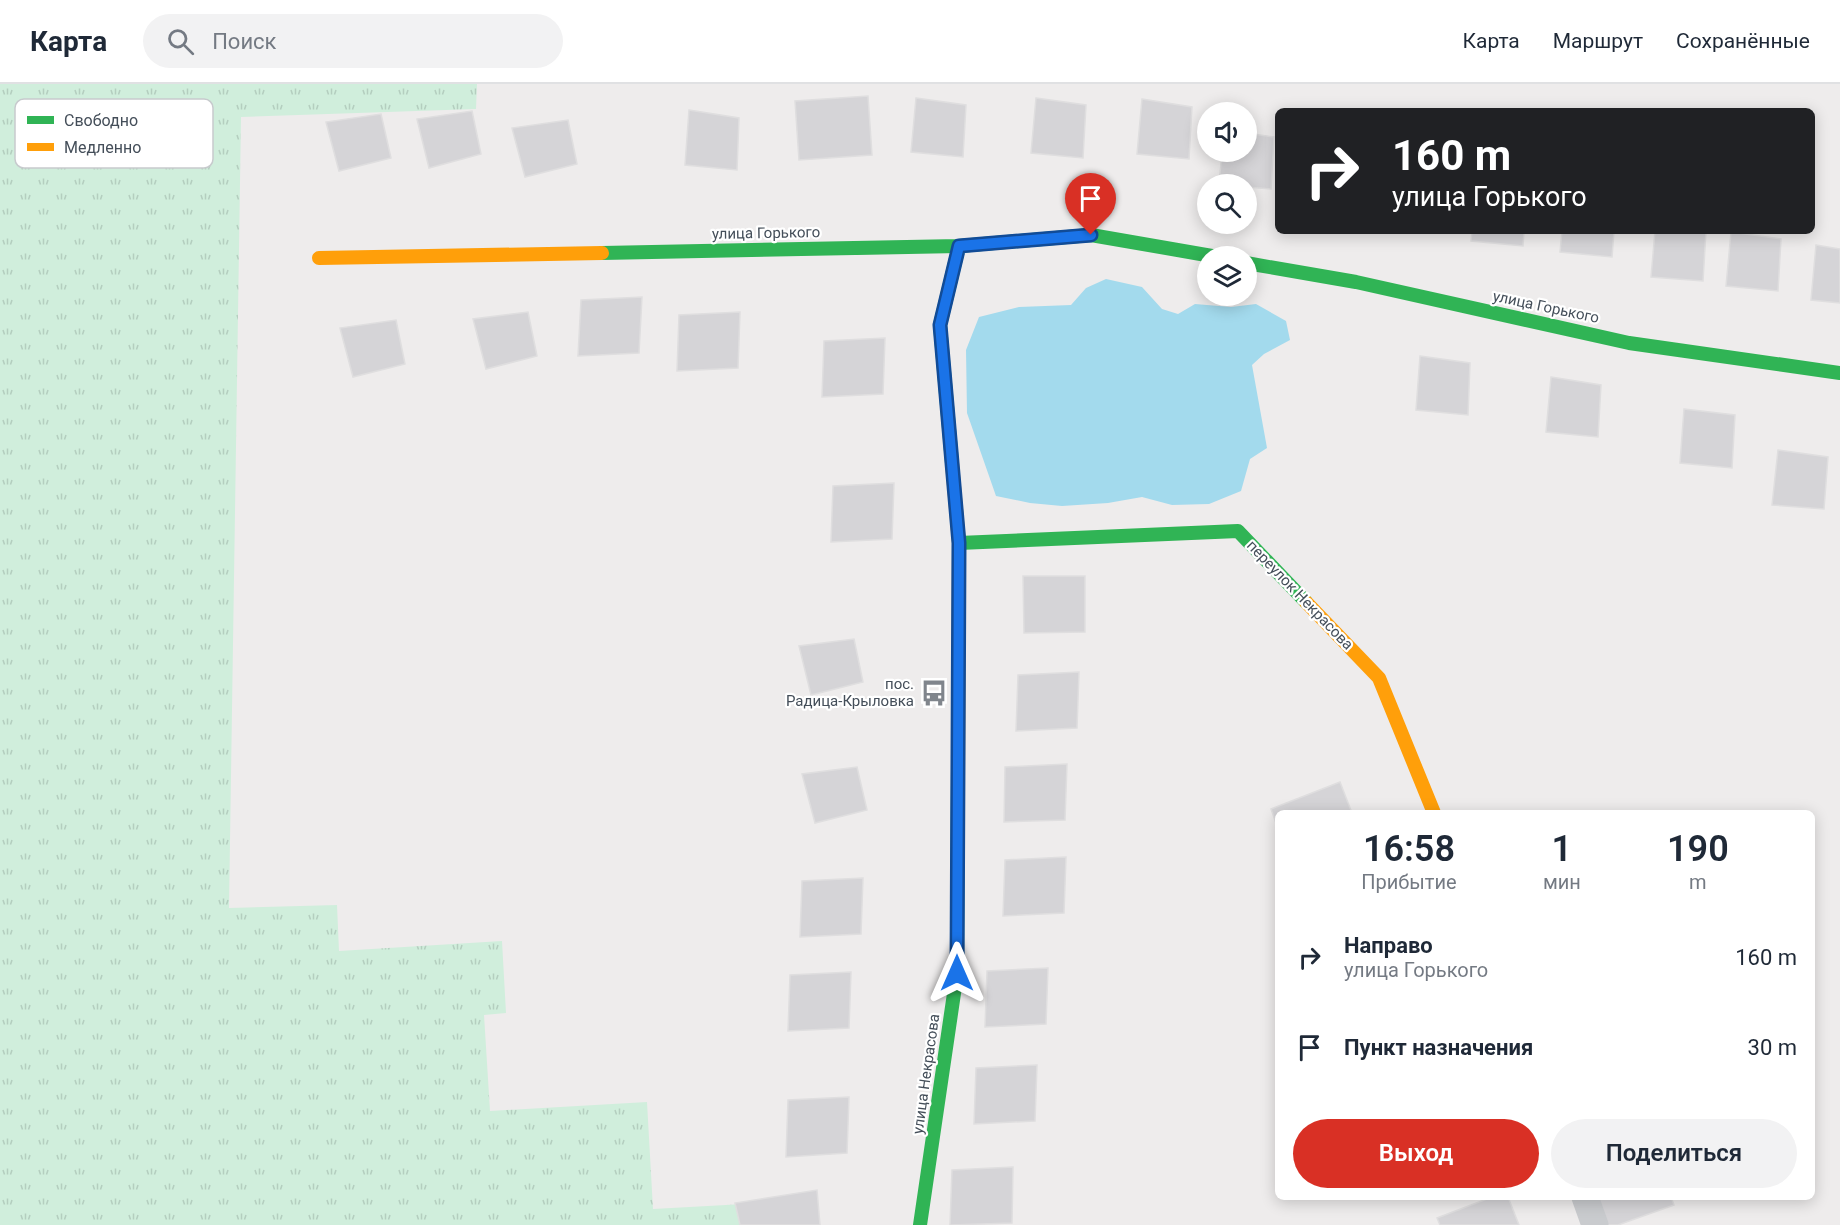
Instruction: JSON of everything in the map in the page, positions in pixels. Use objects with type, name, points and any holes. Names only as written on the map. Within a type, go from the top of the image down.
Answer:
[{"type":"street","name":"улица Горького","points":[[319,258],[959,246],[1091,235],[1197,253]]},
{"type":"street","name":"улица Некрасова","points":[[920,1225],[957,973],[959,543],[940,325],[959,246]]},
{"type":"street","name":"улица Горького","points":[[1257,265],[1356,282],[1629,343],[1840,372]]},
{"type":"street","name":"переулок Некрасова","points":[[959,543],[1238,531],[1379,678],[1433,810]]},
{"type":"street","points":[[1586,1200],[1594,1225]]},
{"type":"green space","points":[[0,84],[477,84],[476,109],[241,117],[229,908],[337,905],[339,951],[502,941],[506,1013],[484,1015],[490,1111],[647,1102],[653,1209],[744,1204],[743,1225],[0,1225]]},
{"type":"water","points":[[1106,279],[1142,287],[1162,309],[1178,314],[1195,304],[1197,306],[1231,307],[1257,305],[1286,321],[1290,340],[1264,354],[1252,365],[1267,448],[1250,459],[1241,491],[1209,504],[1172,505],[1142,497],[1108,503],[1062,506],[1030,503],[996,496],[967,413],[966,350],[979,317],[1019,307],[1071,305],[1086,288]]},
{"type":"building","points":[[868,96],[872,155],[799,160],[795,101]]},
{"type":"building","points":[[916,98],[966,105],[963,157],[911,152]]},
{"type":"building","points":[[1036,98],[1086,105],[1083,158],[1031,153]]},
{"type":"building","points":[[1142,99],[1192,107],[1189,159],[1137,154]]},
{"type":"building","points":[[689,110],[739,118],[737,170],[685,165]]},
{"type":"building","points":[[472,111],[481,154],[429,168],[417,119]]},
{"type":"building","points":[[381,114],[391,158],[339,171],[326,122]]},
{"type":"building","points":[[568,120],[577,164],[525,177],[512,128]]},
{"type":"building","points":[[1257,135],[1274,137],[1271,189],[1257,188],[1257,174],[1220,174],[1221,162],[1257,162]]},
{"type":"building","points":[[1472,234],[1524,234],[1523,246],[1471,241]]},
{"type":"building","points":[[1562,234],[1614,234],[1612,257],[1560,252]]},
{"type":"building","points":[[1655,234],[1706,234],[1703,281],[1651,277]]},
{"type":"building","points":[[1731,234],[1781,239],[1778,291],[1726,286]]},
{"type":"building","points":[[1816,245],[1840,249],[1840,303],[1811,300]]},
{"type":"building","points":[[642,297],[639,353],[578,356],[581,300]]},
{"type":"building","points":[[528,312],[537,356],[486,369],[473,319]]},
{"type":"building","points":[[740,312],[738,368],[677,371],[679,315]]},
{"type":"building","points":[[396,320],[405,364],[353,377],[340,328]]},
{"type":"building","points":[[885,338],[883,394],[822,397],[824,341]]},
{"type":"building","points":[[1420,356],[1470,363],[1468,415],[1416,410]]},
{"type":"building","points":[[1551,377],[1601,385],[1598,437],[1546,432]]},
{"type":"building","points":[[1684,409],[1735,415],[1732,468],[1680,463]]},
{"type":"building","points":[[1778,450],[1828,457],[1824,509],[1772,505]]},
{"type":"building","points":[[894,483],[892,539],[831,542],[833,486]]},
{"type":"building","points":[[1023,576],[1085,576],[1085,632],[1024,633]]},
{"type":"building","points":[[854,639],[863,682],[811,695],[799,646]]},
{"type":"building","points":[[1079,672],[1077,728],[1016,731],[1018,675]]},
{"type":"building","points":[[1067,764],[1065,820],[1004,822],[1005,767]]},
{"type":"building","points":[[857,767],[867,810],[815,823],[802,774]]},
{"type":"building","points":[[1340,782],[1351,810],[1275,810],[1275,820],[1271,809]]},
{"type":"building","points":[[1066,857],[1064,913],[1003,916],[1005,860]]},
{"type":"building","points":[[863,878],[861,934],[800,937],[802,881]]},
{"type":"building","points":[[1048,968],[1046,1024],[985,1027],[987,971]]},
{"type":"building","points":[[851,972],[849,1028],[788,1031],[790,975]]},
{"type":"building","points":[[1037,1065],[1035,1121],[974,1124],[976,1068]]},
{"type":"building","points":[[849,1097],[847,1153],[786,1157],[788,1100]]},
{"type":"building","points":[[1013,1167],[1012,1223],[950,1225],[952,1170]]},
{"type":"building","points":[[817,1190],[820,1225],[740,1225],[735,1203]]},
{"type":"building","points":[[1484,1200],[1509,1200],[1519,1225],[1440,1225],[1437,1218]]},
{"type":"building","points":[[1594,1200],[1672,1200],[1674,1205],[1618,1225],[1602,1225]]},
{"type":"traffic: fast","points":[[602,253],[959,246],[1091,235],[1197,253]]},
{"type":"traffic: fast","points":[[952,463],[940,325],[959,246]]},
{"type":"traffic: fast","points":[[1257,265],[1356,282],[1629,343],[1840,373]]},
{"type":"traffic: fast","points":[[959,543],[1238,531],[1306,602]]},
{"type":"traffic: fast","points":[[920,1225],[957,973],[958,771]]},
{"type":"traffic: slow","points":[[319,258],[602,253]]},
{"type":"traffic: slow","points":[[952,463],[959,543],[958,771]]},
{"type":"traffic: slow","points":[[1306,602],[1379,678],[1433,810]]},
{"type":"place","name":"пос. Радица-Крыловка","points":[[934,693]]},
{"type":"route","points":[[957,973],[959,543],[940,325],[959,246],[1091,235]]}]
